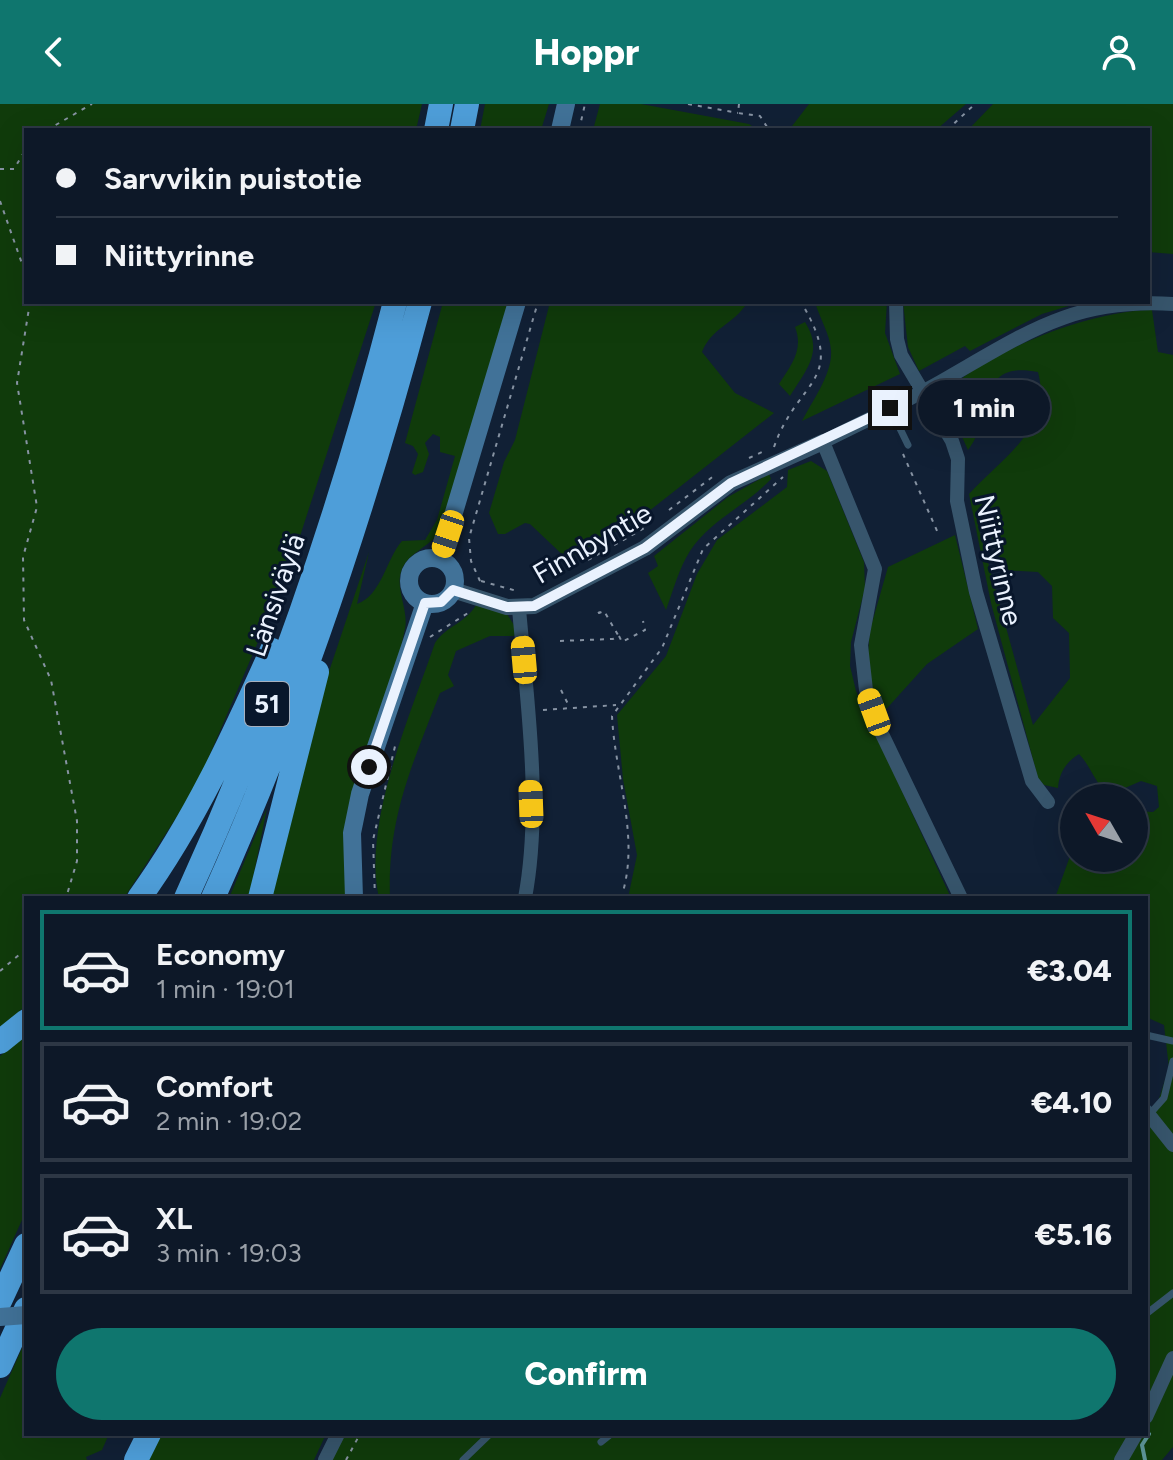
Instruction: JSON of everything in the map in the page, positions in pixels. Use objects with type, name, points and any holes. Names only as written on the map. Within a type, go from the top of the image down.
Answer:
[{"type":"highway","points":[[436,128],[441,104]]},
{"type":"highway","points":[[462,128],[467,104]]},
{"type":"highway","name":"Länsiväylä","points":[[187,896],[288,654],[338,506],[394,304]]},
{"type":"highway","name":"Länsiväylä","points":[[214,896],[306,664],[353,531],[419,304]]},
{"type":"highway","points":[[140,896],[170,853],[231,741],[338,506]]},
{"type":"highway","points":[[261,896],[353,531]]},
{"type":"highway","points":[[0,1042],[24,1023]]},
{"type":"highway","points":[[0,1301],[24,1249]]},
{"type":"highway","points":[[0,1366],[24,1316]]},
{"type":"highway","points":[[136,1460],[148,1436]]},
{"type":"main road","points":[[560,128],[566,104]]},
{"type":"main road","points":[[440,559],[516,304]]},
{"type":"main road","points":[[423,559],[440,559],[451,568],[453,590],[441,602],[425,603],[412,593],[411,570],[423,559]]},
{"type":"main road","points":[[354,896],[352,833],[360,794],[425,603]]},
{"type":"main road","points":[[0,1317],[24,1312]]},
{"type":"street","name":"Niittyrinne","points":[[896,304],[901,355],[958,459],[957,501],[976,592],[1032,781],[1048,802]]},
{"type":"street","points":[[960,896],[882,734],[866,690],[861,645],[875,569],[823,442],[923,391],[999,346],[1067,314],[1098,307],[1173,304]]},
{"type":"street","name":"Finnbyntie","points":[[453,590],[519,609],[534,606],[645,548],[714,494],[778,460],[823,442]]},
{"type":"street","points":[[519,609],[532,818],[531,864],[525,896]]},
{"type":"street","points":[[1148,1116],[1173,1145]]},
{"type":"street","points":[[1148,1413],[1173,1358]]},
{"type":"street","points":[[325,1460],[337,1436]]},
{"type":"street","points":[[1121,1460],[1135,1436]]},
{"type":"lane","points":[[890,408],[908,445]]},
{"type":"lane","points":[[1148,1035],[1173,1041]]},
{"type":"lane","points":[[1148,1114],[1164,1098],[1173,1061]]},
{"type":"lane","points":[[1148,1312],[1173,1293]]},
{"type":"lane","points":[[463,1460],[488,1436]]},
{"type":"lane","points":[[601,1442],[608,1436]]},
{"type":"path","points":[[50,128],[92,104]]},
{"type":"path","points":[[579,128],[585,104]]},
{"type":"path","points":[[688,104],[760,116],[768,128]]},
{"type":"path","points":[[738,113],[739,104]]},
{"type":"path","points":[[949,128],[975,104]]},
{"type":"path","points":[[0,169],[14,169],[24,152]]},
{"type":"path","points":[[0,201],[24,269]]},
{"type":"path","points":[[30,304],[17,383],[37,507],[24,542],[24,620],[51,680],[77,821],[77,861],[67,896]]},
{"type":"path","points":[[621,896],[631,855],[612,716],[617,705],[651,667],[662,648],[703,549],[781,483],[785,473],[773,450],[778,435],[822,363],[820,333],[802,304]]},
{"type":"path","points":[[908,445],[900,449],[938,533]]},
{"type":"path","points":[[596,607],[599,613],[604,611],[622,642],[645,630],[643,621]]},
{"type":"path","points":[[560,641],[613,639],[618,635]]},
{"type":"path","points":[[561,690],[569,706]]},
{"type":"path","points":[[533,711],[569,706],[617,705]]},
{"type":"path","points":[[0,971],[24,951]]},
{"type":"path","points":[[346,1460],[359,1436]]},
{"type":"green space","points":[[0,104],[422,104],[416,128],[24,128],[24,304],[375,304],[290,567],[196,787],[125,896],[24,896],[24,1007],[0,1030]]},
{"type":"green space","points":[[485,104],[549,104],[542,128],[480,128]]},
{"type":"green space","points":[[600,104],[641,104],[749,124],[755,128],[594,128]]},
{"type":"green space","points":[[809,104],[966,104],[938,128],[791,128]]},
{"type":"green space","points":[[993,104],[1173,104],[1173,254],[1150,252],[1150,128],[970,128]]},
{"type":"green space","points":[[442,304],[508,304],[440,531],[409,558],[400,576],[405,629],[355,791],[346,859],[347,896],[268,896],[301,755],[369,552],[357,604],[378,585],[402,541],[425,540],[437,520],[455,456],[440,452],[440,437],[433,434],[425,443],[429,454],[423,472],[415,475],[412,473],[418,454],[413,446],[405,443]]},
{"type":"green space","points":[[549,304],[746,304],[711,337],[702,352],[735,393],[774,413],[644,515],[567,559],[530,524],[525,523],[505,534],[498,534],[489,513],[504,462],[515,440]]},
{"type":"green space","points":[[816,304],[887,304],[885,333],[900,374],[802,421],[829,368],[829,338]]},
{"type":"green space","points":[[903,304],[1075,304],[1042,314],[970,351],[965,346],[919,371],[908,347]]},
{"type":"green space","points":[[1152,310],[1158,352],[1173,355],[1173,1447],[1162,1460],[331,1460],[343,1436],[1148,1436],[1148,1116],[1153,1117],[1169,1068],[1164,1025],[1148,1018],[1148,896],[1056,896],[1064,872],[1148,872],[1148,812],[1159,807],[1157,786],[1141,781],[1134,784],[1099,784],[1079,754],[1064,768],[1058,788],[1044,785],[1038,778],[991,603],[969,494],[1010,454],[1032,425],[1041,392],[1038,372],[1018,370],[1004,374],[995,382],[976,437],[968,450],[943,395],[985,363],[1071,325],[1100,317]],"holes":[[[978,526],[991,534],[1002,570],[1038,572],[1052,586],[1053,618],[1069,633],[1070,678],[1033,725]]]},
{"type":"green space","points":[[805,322],[813,352],[807,369],[790,396],[779,384],[797,350],[795,327]]},
{"type":"green space","points":[[811,461],[827,471],[864,562],[865,588],[851,642],[850,666],[856,691],[950,896],[628,896],[637,855],[623,779],[617,715],[666,656],[697,574],[717,540],[787,487],[788,470]]},
{"type":"green space","points":[[769,474],[771,479],[761,489],[698,540],[683,565],[666,610],[648,573],[658,566],[654,556],[728,497]]},
{"type":"green space","points":[[955,535],[978,629],[927,664],[880,716],[867,666],[870,630],[888,567]]},
{"type":"green space","points":[[476,605],[507,614],[517,630],[514,636],[490,636],[456,651],[448,675],[454,686],[440,693],[403,793],[393,843],[390,896],[379,896],[377,837],[402,735],[435,643]]},
{"type":"green space","points":[[267,808],[249,896],[230,896]]},
{"type":"green space","points":[[24,1037],[24,1215],[0,1269],[0,1056]]},
{"type":"green space","points":[[24,1344],[24,1436],[108,1436],[102,1450],[86,1457],[87,1460],[0,1460],[0,1398]]},
{"type":"green space","points":[[158,1436],[325,1436],[314,1460],[147,1460]]},
{"type":"waterway","points":[[1145,1460],[1142,1445],[1148,1436]]},
{"type":"route","points":[[369,767],[425,603],[441,602],[453,590],[507,607],[519,609],[534,606],[645,548],[731,483],[890,408]]}]
